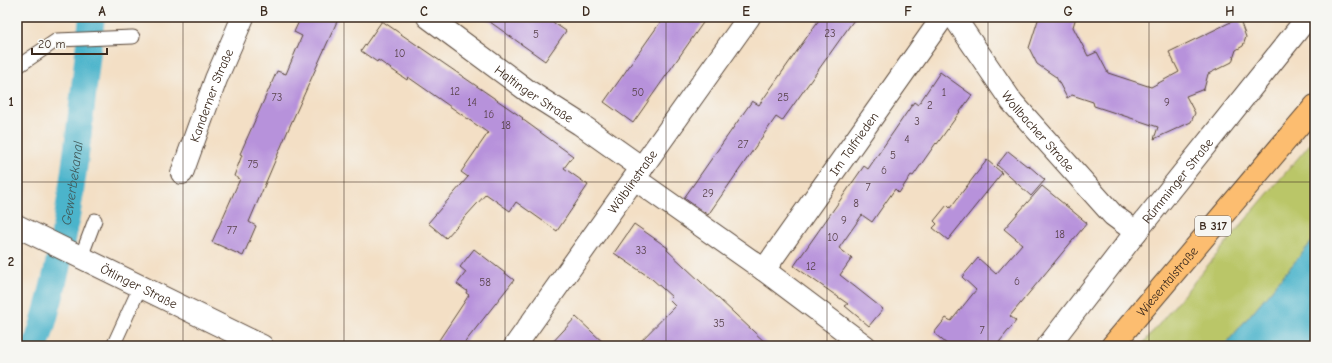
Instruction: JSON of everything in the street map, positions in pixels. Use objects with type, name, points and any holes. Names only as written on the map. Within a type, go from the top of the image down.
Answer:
[{"type":"main road","name":"Wiesentalstraße","points":[[1112,346],[1315,106]]},
{"type":"street","name":"Kanderner Straße","points":[[182,173],[216,79],[243,17]]},
{"type":"street","name":"Haltinger Straße","points":[[428,17],[528,91],[580,124],[638,173],[865,346]]},
{"type":"street","name":"Wölblinstraße","points":[[515,346],[749,17]]},
{"type":"street","name":"Im Talfrieden","points":[[764,270],[944,17]]},
{"type":"street","name":"Wollbacher Straße","points":[[954,17],[1012,102],[1114,215],[1136,232]]},
{"type":"street","name":"Rümminger Straße","points":[[1048,346],[1136,232],[1308,17]]},
{"type":"street","name":"Ötlinger Straße","points":[[17,226],[262,346]]},
{"type":"lane","points":[[17,67],[57,40],[133,37]]},
{"type":"lane","points":[[78,256],[95,220]]},
{"type":"lane","points":[[113,346],[140,286]]},
{"type":"green space","points":[[1315,138],[1315,238],[1224,346],[1141,346],[1247,218]]},
{"type":"water","points":[[1315,238],[1315,346],[1224,346]]},
{"type":"building","points":[[301,17],[339,17],[249,222],[256,226],[243,256],[212,242],[240,179],[234,176],[242,155],[240,154],[277,71],[286,74],[302,36],[294,32]]},
{"type":"building","points":[[483,17],[545,17],[566,31],[545,61]]},
{"type":"building","points":[[664,17],[707,17],[633,123],[604,102]]},
{"type":"building","points":[[821,17],[856,17],[782,121],[776,117],[708,215],[684,198],[752,101],[759,105]]},
{"type":"building","points":[[1039,17],[1076,17],[1073,27],[1088,56],[1097,52],[1108,73],[1151,87],[1179,72],[1169,52],[1239,18],[1246,37],[1243,46],[1236,50],[1232,62],[1208,74],[1204,89],[1186,96],[1195,113],[1191,122],[1154,139],[1158,127],[1094,106],[1093,102],[1072,95],[1067,98],[1056,77],[1037,64],[1029,48]]},
{"type":"building","points":[[382,21],[523,118],[522,119],[573,156],[564,168],[588,185],[557,231],[516,202],[510,211],[486,194],[446,238],[428,223],[468,177],[461,172],[488,133],[408,77],[407,80],[378,60],[377,62],[361,51]]},
{"type":"building","points":[[940,72],[972,95],[937,144],[936,143],[913,176],[911,175],[899,193],[895,189],[872,222],[862,215],[839,248],[852,258],[840,275],[883,309],[869,326],[845,306],[848,304],[794,266],[864,166],[868,169],[914,102],[918,105]]},
{"type":"building","points":[[1008,151],[1027,166],[1028,165],[1045,180],[1031,196],[997,165]]},
{"type":"building","points":[[987,160],[1002,173],[948,240],[933,228],[937,224],[934,221],[947,205],[950,208]]},
{"type":"building","points":[[1042,186],[1087,223],[1010,316],[1016,321],[996,346],[949,346],[934,333],[946,318],[951,321],[976,290],[962,277],[978,258],[996,274],[1022,244],[1004,229]]},
{"type":"building","points":[[634,224],[668,248],[667,250],[769,346],[636,346],[675,306],[669,300],[672,297],[652,279],[614,253]]},
{"type":"building","points":[[474,249],[514,280],[462,346],[435,346],[469,295],[466,293],[467,291],[457,284],[466,272],[460,267]]},
{"type":"building","points":[[576,317],[607,346],[549,346]]},
{"type":"waterway","name":"Gewerbekanal","points":[[36,346],[58,266],[66,225],[78,142],[92,17]]}]
